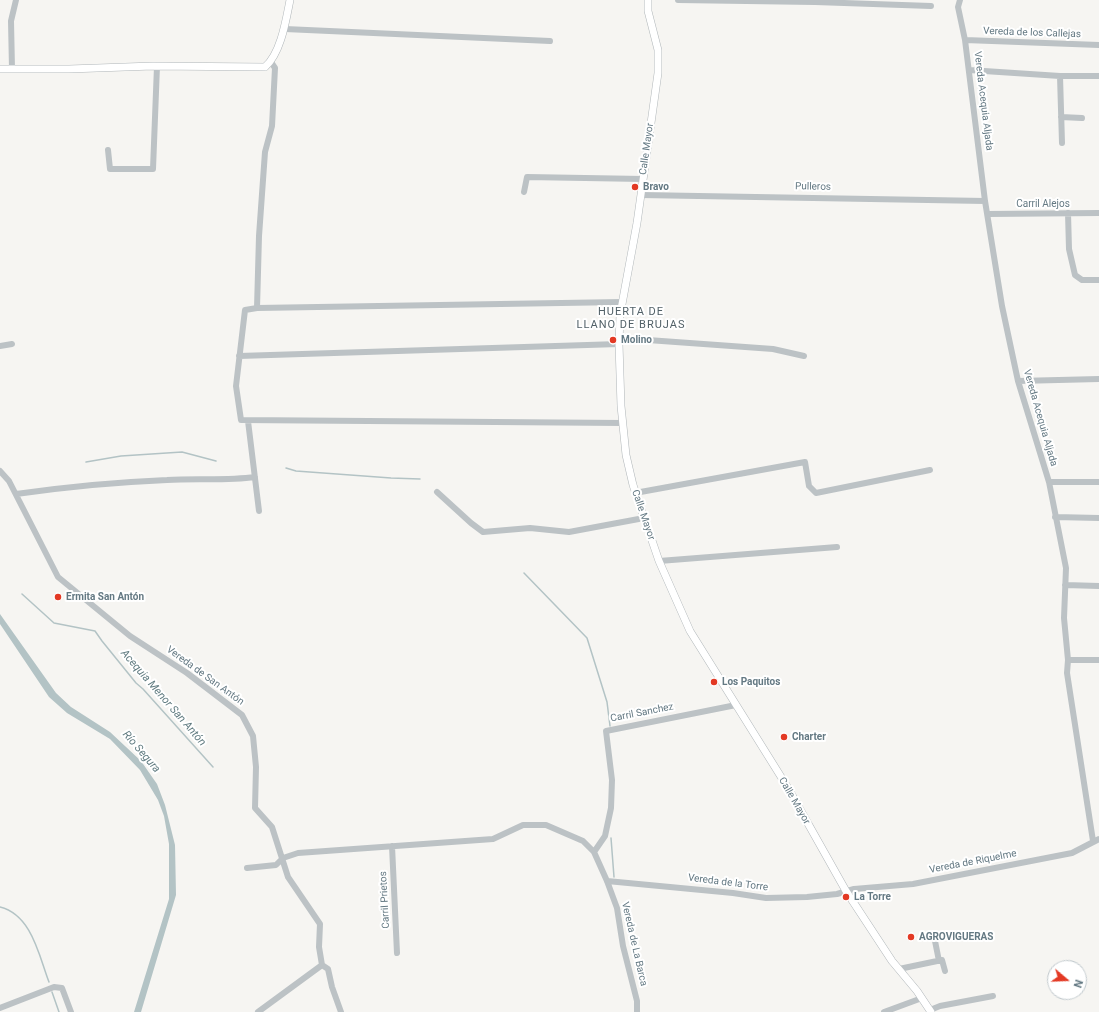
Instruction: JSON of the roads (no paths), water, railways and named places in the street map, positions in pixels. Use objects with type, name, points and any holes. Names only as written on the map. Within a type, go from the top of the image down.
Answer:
[{"type":"main road","points":[[0,68],[69,69],[158,66],[265,67],[271,62],[285,29],[290,0]]},
{"type":"main road","name":"Calle Mayor","points":[[648,0],[648,11],[658,50],[659,67],[633,248],[622,302],[619,341],[622,423],[626,455],[635,493],[659,560],[690,631],[788,788],[846,891],[899,969],[931,1011]]},
{"type":"street","points":[[12,69],[11,21],[16,0]]},
{"type":"street","points":[[678,0],[932,6]]},
{"type":"street","name":"Vereda Acequia Aljada","points":[[960,0],[958,7],[965,40],[986,201],[1002,306],[1018,382],[1049,482],[1066,568],[1064,618],[1068,660],[1067,673],[1075,728],[1096,840]]},
{"type":"street","points":[[285,29],[550,41]]},
{"type":"street","name":"Vereda de los Callejas","points":[[965,40],[1099,45]]},
{"type":"street","points":[[258,308],[259,236],[264,159],[272,126],[275,68],[271,62]]},
{"type":"street","points":[[108,150],[110,169],[154,169],[158,66]]},
{"type":"street","points":[[968,70],[1060,76],[1099,76]]},
{"type":"street","points":[[1060,76],[1062,143]]},
{"type":"street","points":[[1061,117],[1082,118]]},
{"type":"street","points":[[524,192],[528,177],[643,179]]},
{"type":"street","name":"Pulleros","points":[[641,195],[986,201]]},
{"type":"street","points":[[1068,213],[1069,249],[1075,275],[1082,280],[1099,280]]},
{"type":"street","name":"Carril Alejos","points":[[988,214],[1099,213]]},
{"type":"street","points":[[622,302],[258,308],[245,310],[236,386],[241,420],[622,423]]},
{"type":"street","points":[[239,356],[619,341],[773,348],[804,356]]},
{"type":"street","points":[[0,346],[12,344]]},
{"type":"street","points":[[1018,382],[1099,379]]},
{"type":"street","points":[[248,420],[259,511]]},
{"type":"street","points":[[635,493],[805,462],[810,486],[816,493],[930,470]]},
{"type":"street","name":"Vereda de San Antón","points":[[0,472],[9,481],[58,577],[130,636],[187,673],[242,715],[253,736],[256,767],[254,808],[272,827],[283,858],[288,878],[320,924],[322,965]]},
{"type":"street","points":[[16,494],[92,484],[168,480],[239,479],[255,477]]},
{"type":"street","points":[[1049,482],[1099,482]]},
{"type":"street","points":[[436,492],[483,532],[530,528],[569,532],[644,518]]},
{"type":"street","points":[[1056,517],[1099,518]]},
{"type":"street","points":[[659,560],[837,547]]},
{"type":"street","points":[[1065,585],[1099,586]]},
{"type":"street","points":[[1068,660],[1099,660]]},
{"type":"street","name":"Carril Sanchez","points":[[594,852],[605,836],[611,808],[612,780],[606,731],[736,705]]},
{"type":"street","points":[[246,868],[276,865],[283,858],[298,853],[493,839],[523,825],[546,826],[583,841],[594,852],[607,881]]},
{"type":"street","name":"Vereda de Riquelme","points":[[846,891],[913,884],[1072,853],[1096,840]]},
{"type":"street","name":"Carril Prietos","points":[[392,846],[397,953]]},
{"type":"street","name":"Vereda de la Torre","points":[[607,881],[733,893],[766,898],[807,897],[837,894],[846,891]]},
{"type":"street","name":"Vereda de La Barca","points":[[607,881],[617,908],[623,946],[636,1001],[637,1012]]},
{"type":"street","points":[[934,936],[939,961]]},
{"type":"street","points":[[899,969],[942,960],[945,971]]},
{"type":"street","points":[[258,1012],[322,965],[328,969],[341,1012]]},
{"type":"street","points":[[0,1008],[54,987],[62,988],[71,1012]]},
{"type":"street","points":[[931,1011],[940,1006],[993,996]]},
{"type":"street","points":[[884,1012],[922,998]]},
{"type":"waterway","points":[[86,462],[121,456],[182,452],[216,461]]},
{"type":"waterway","points":[[286,468],[296,471],[420,479]]},
{"type":"waterway","points":[[524,573],[587,638],[607,702],[610,726]]},
{"type":"waterway","name":"Acequia Menor San Antón","points":[[22,594],[54,623],[95,631],[136,683],[213,767]]},
{"type":"waterway","points":[[611,838],[614,877]]},
{"type":"waterway","points":[[0,907],[11,911],[20,918],[27,927],[38,949],[49,982]]},
{"type":"waterway","points":[[52,992],[59,1012]]},
{"type":"place","name":"Bravo","points":[[635,187]]},
{"type":"place","name":"Molino","points":[[613,340]]},
{"type":"place","name":"Ermita San Antón","points":[[58,597]]},
{"type":"place","name":"Los Paquitos","points":[[714,682]]},
{"type":"place","name":"Charter","points":[[784,737]]},
{"type":"place","name":"La Torre","points":[[846,897]]},
{"type":"place","name":"AGROVIGUERAS","points":[[911,937]]},
{"type":"district","name":"HUERTA DE LLANO DE BRUJAS","points":[[631,318]]},
{"type":"water label","name":"Río Segura","points":[[141,752]]}]
